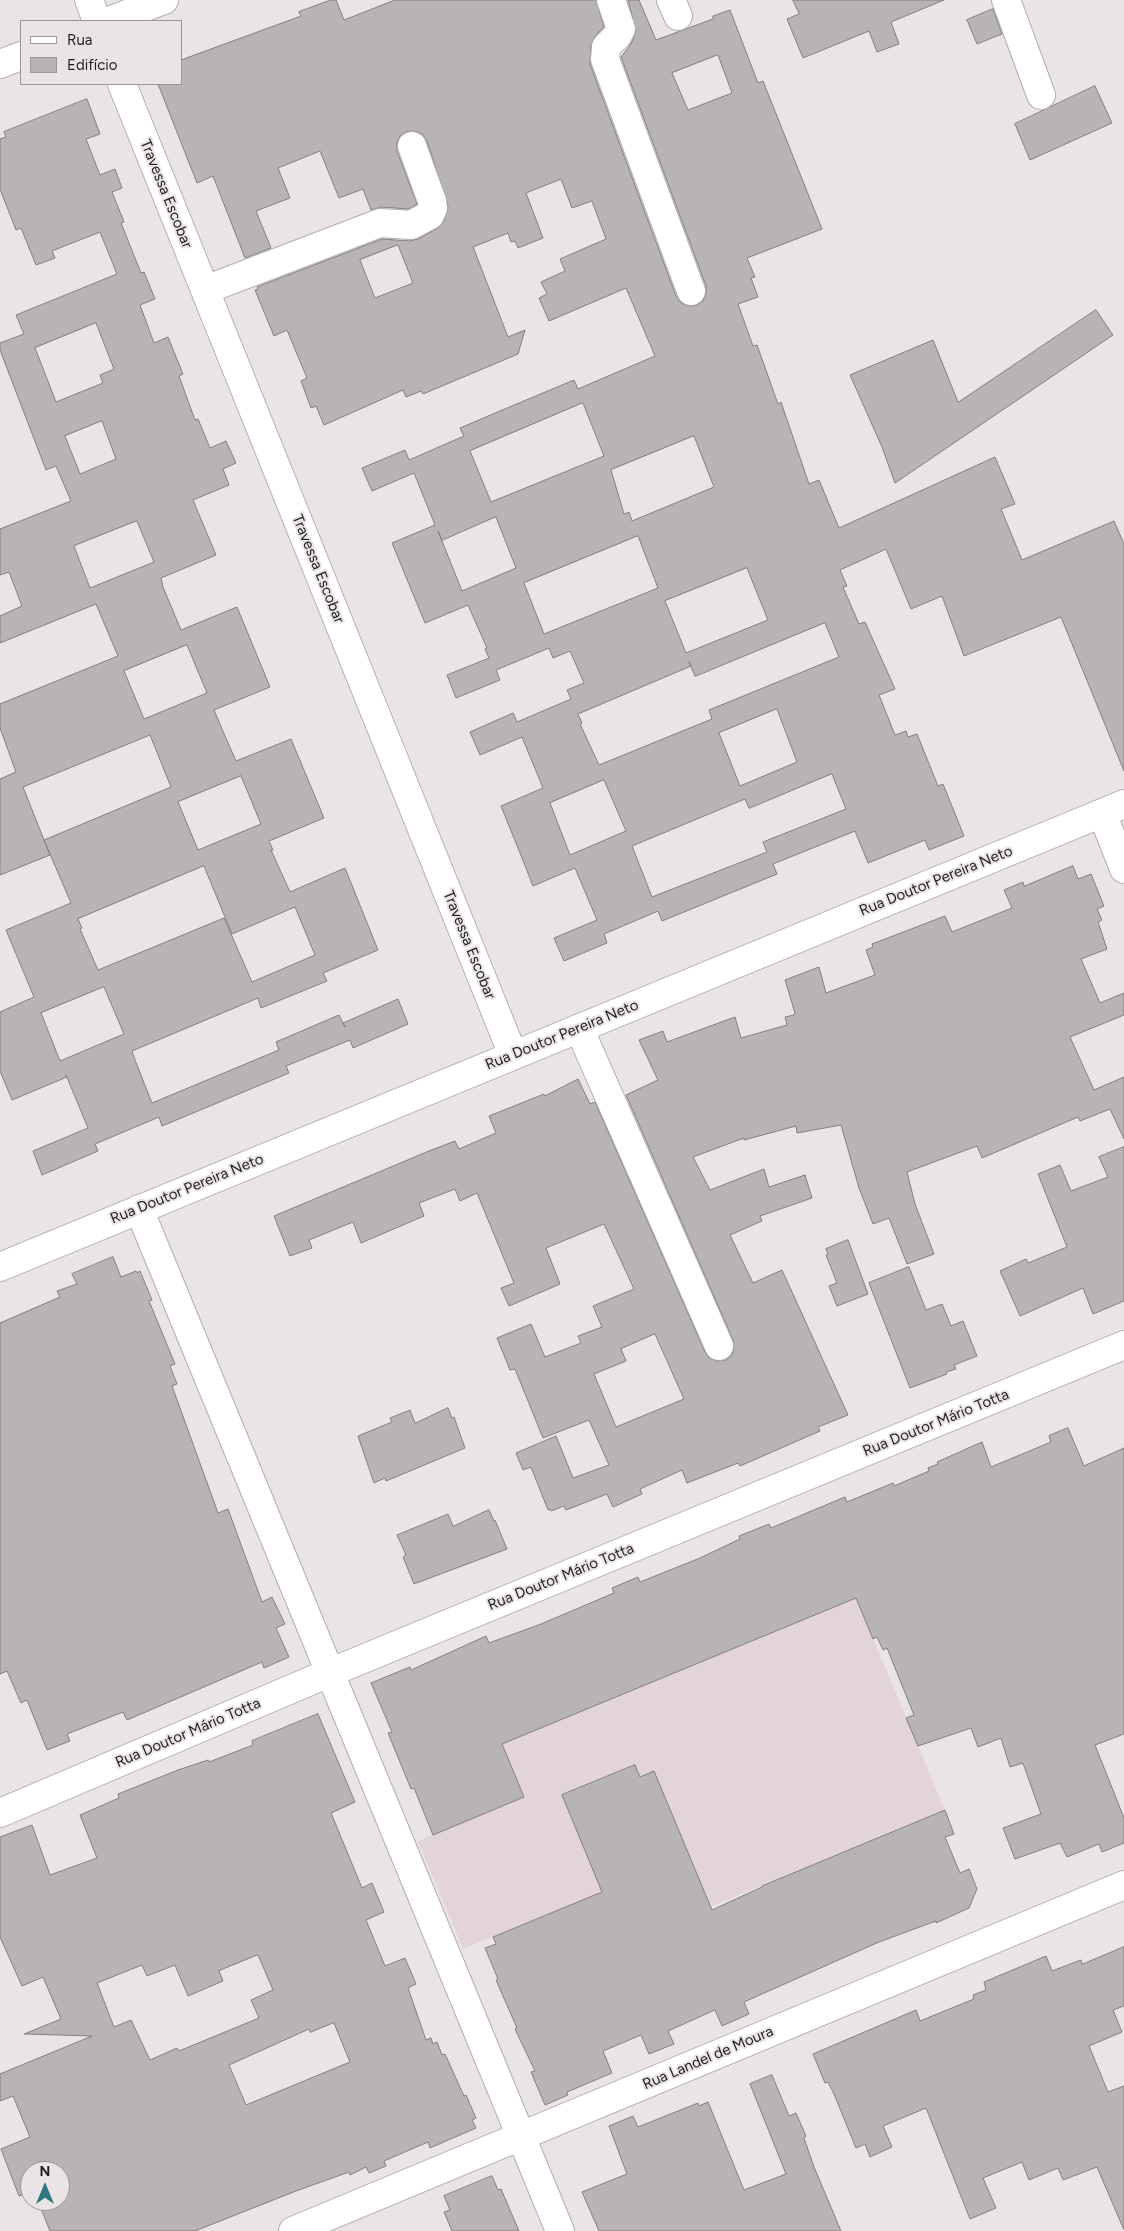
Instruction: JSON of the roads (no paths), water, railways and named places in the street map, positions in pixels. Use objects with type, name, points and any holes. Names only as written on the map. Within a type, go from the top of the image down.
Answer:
[{"type":"street","points":[[89,0],[97,20]]},
{"type":"street","points":[[112,20],[164,0]]},
{"type":"street","points":[[611,0],[621,29],[606,47],[605,59],[692,291]]},
{"type":"street","points":[[1006,0],[1041,95]]},
{"type":"street","points":[[0,64],[20,56]]},
{"type":"street","name":"Travessa Escobar","points":[[122,85],[514,1055]]},
{"type":"street","points":[[205,290],[380,223],[411,225],[424,220],[430,215],[433,208],[432,201],[412,146]]},
{"type":"street","points":[[1113,808],[1124,869]]},
{"type":"street","name":"Rua Doutor Pereira Neto","points":[[0,1267],[1113,808]]},
{"type":"street","points":[[579,1028],[718,1346]]},
{"type":"street","points":[[139,1209],[560,2231]]},
{"type":"street","name":"Rua Doutor Mário Totta","points":[[0,1813],[329,1673],[1124,1344]]},
{"type":"street","name":"Rua Landel de Moura","points":[[293,2231],[1124,1885]]}]
